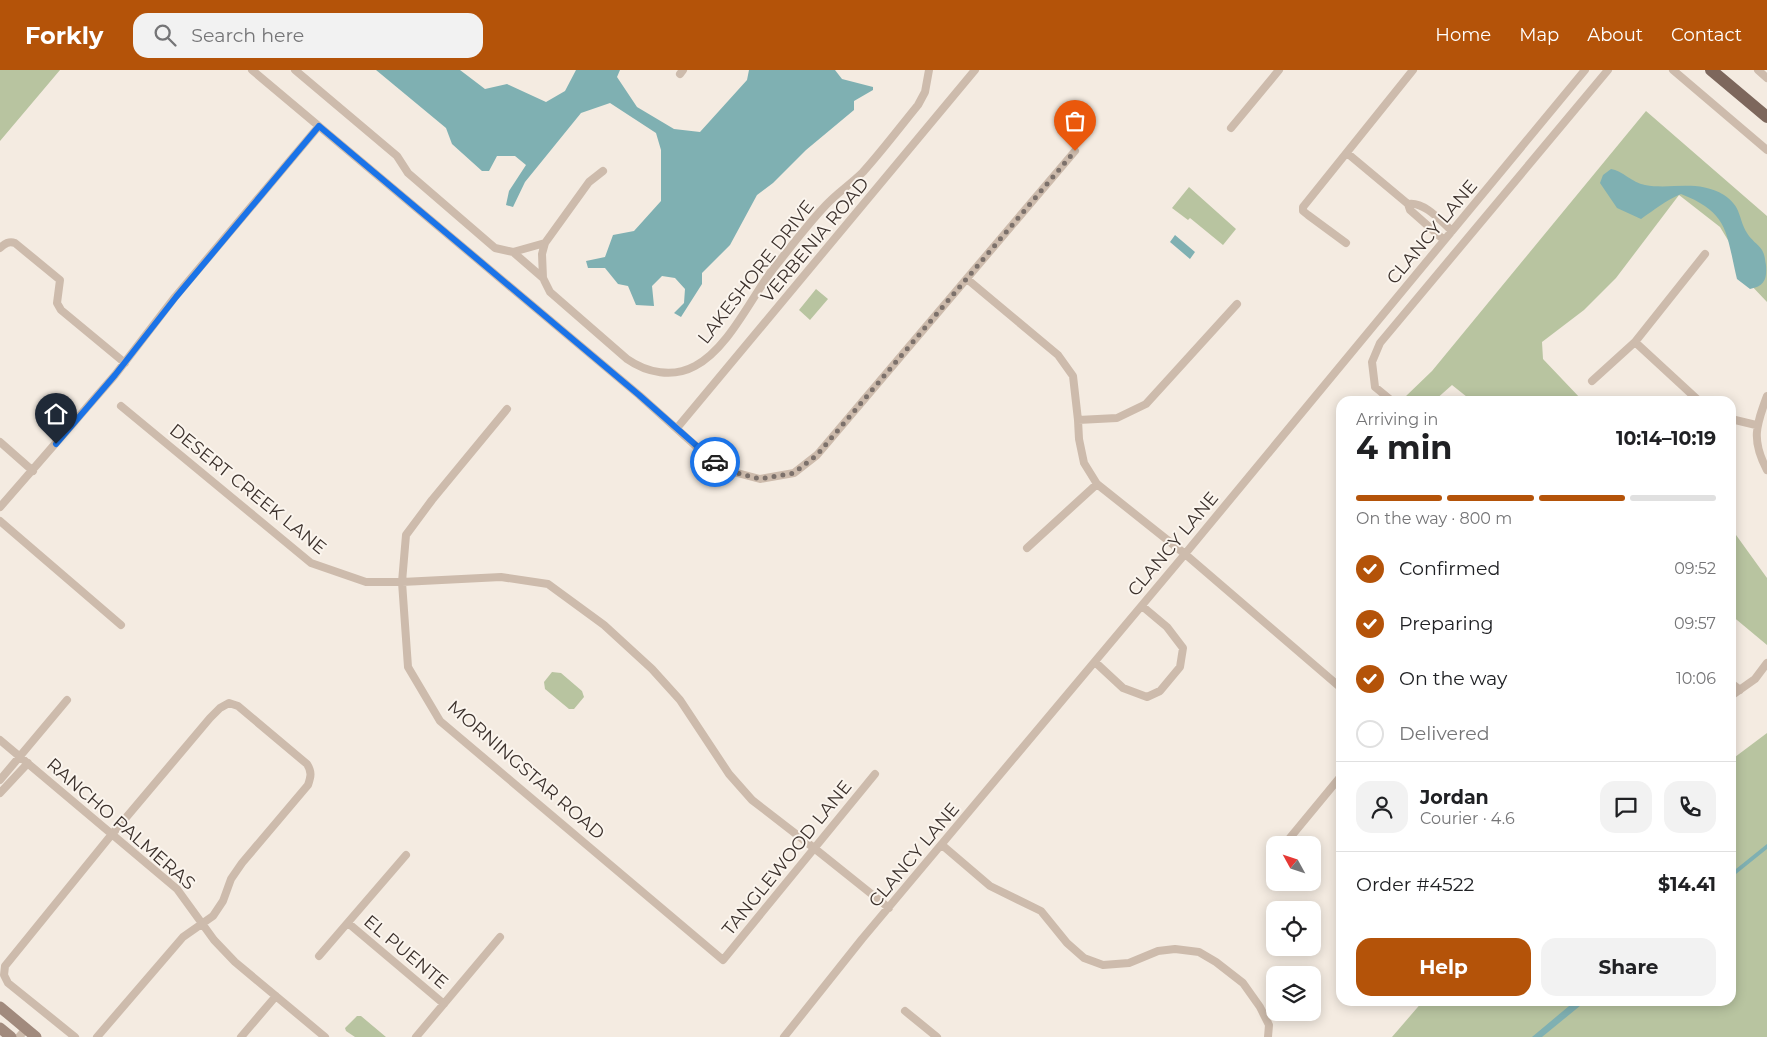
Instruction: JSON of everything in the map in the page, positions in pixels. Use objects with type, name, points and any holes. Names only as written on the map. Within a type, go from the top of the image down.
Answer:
[{"type":"main road","points":[[1711,70],[1767,117]]},
{"type":"main road","points":[[0,1007],[23,1033],[36,1037]]},
{"type":"main road","points":[[0,1028],[11,1037]]},
{"type":"street","points":[[252,70],[708,456],[726,470],[760,479],[794,473],[817,455],[1075,151]]},
{"type":"street","name":"LAKESHORE DRIVE","points":[[295,70],[397,156],[408,173],[496,248],[513,252],[543,278],[550,292],[637,366],[664,373],[678,372],[694,367],[707,359],[745,312],[772,271],[826,205],[862,173],[918,105],[925,92],[929,70]]},
{"type":"street","name":"VERBENIA ROAD","points":[[677,428],[975,70]]},
{"type":"street","points":[[1231,128],[1279,70]]},
{"type":"street","points":[[1346,243],[1303,211],[1303,207],[1412,70]]},
{"type":"street","name":"CLANCY LANE","points":[[784,1037],[888,908],[1142,606],[1585,70]]},
{"type":"street","points":[[1386,396],[1375,387],[1372,362],[1380,343],[1608,70]]},
{"type":"street","points":[[1673,70],[1767,150]]},
{"type":"street","points":[[1758,70],[1767,78]]},
{"type":"street","points":[[0,507],[125,362],[176,297],[319,126]]},
{"type":"street","points":[[1347,153],[1408,204],[1410,210],[1444,240]]},
{"type":"street","points":[[543,278],[542,254],[545,243],[589,182],[603,171]]},
{"type":"street","points":[[1408,204],[1414,203],[1425,208],[1452,231]]},
{"type":"street","points":[[0,248],[10,242],[15,243],[60,280],[57,302],[61,310],[125,362]]},
{"type":"street","points":[[513,252],[545,243]]},
{"type":"street","points":[[1592,381],[1635,342],[1705,254]]},
{"type":"street","points":[[967,279],[1058,355],[1073,376],[1079,439],[1084,463],[1097,484],[1185,554],[1336,684]]},
{"type":"street","points":[[1078,420],[1117,418],[1146,404],[1236,304]]},
{"type":"street","points":[[1635,342],[1694,396]]},
{"type":"street","points":[[1767,396],[1756,425],[1758,454],[1767,470]]},
{"type":"street","name":"DESERT CREEK LANE","points":[[121,406],[311,563],[366,582],[501,577],[548,584],[604,625],[652,668],[680,700],[729,774],[752,800],[888,908]]},
{"type":"street","name":"MORNINGSTAR ROAD","points":[[507,409],[432,500],[406,535],[402,582],[408,667],[440,721],[723,960]]},
{"type":"street","points":[[1736,420],[1756,425]]},
{"type":"street","points":[[0,442],[33,471]]},
{"type":"street","points":[[1027,548],[1097,484]]},
{"type":"street","points":[[0,521],[121,625]]},
{"type":"street","points":[[1095,662],[1123,688],[1147,697],[1160,690],[1170,679],[1180,667],[1183,648],[1167,627],[1142,606]]},
{"type":"street","points":[[1736,693],[1756,679],[1767,662]]},
{"type":"street","points":[[1736,687],[1740,690]]},
{"type":"street","points":[[10,784],[1,779],[67,700]]},
{"type":"street","points":[[75,1037],[8,983],[4,975],[5,966],[210,718],[220,708],[229,704],[238,706],[307,764],[311,771],[308,785],[242,862],[231,879],[223,901],[213,916],[183,936],[97,1037]]},
{"type":"street","name":"RANCHO PALMERAS","points":[[0,740],[178,889],[214,940],[235,962],[325,1037]]},
{"type":"street","points":[[0,793],[28,763]]},
{"type":"street","name":"TANGLEWOOD LANE","points":[[723,960],[875,774]]},
{"type":"street","points":[[1291,836],[1336,782]]},
{"type":"street","points":[[942,844],[990,886],[1041,910],[1067,943],[1084,958],[1103,965],[1129,963],[1158,951],[1175,949],[1199,952],[1216,962],[1243,983],[1269,1025],[1268,1037]]},
{"type":"street","points":[[319,956],[406,855]]},
{"type":"street","name":"EL PUENTE","points":[[348,923],[444,1004]]},
{"type":"street","points":[[416,1037],[500,938]]},
{"type":"street","points":[[242,1037],[276,996]]},
{"type":"street","points":[[906,1011],[937,1037]]},
{"type":"green space","points":[[0,70],[60,70],[0,141]]},
{"type":"green space","points":[[1646,111],[1767,216],[1767,302],[1748,282],[1737,255],[1720,227],[1679,195],[1616,278],[1584,310],[1542,342],[1543,359],[1578,396],[1466,396],[1452,385],[1440,396],[1406,396],[1432,371]]},
{"type":"green space","points":[[1189,187],[1236,229],[1223,245],[1190,218],[1188,220],[1172,208]]},
{"type":"green space","points":[[816,289],[828,299],[810,320],[799,310]]},
{"type":"green space","points":[[1736,535],[1767,578],[1767,645],[1736,619]]},
{"type":"green space","points":[[552,672],[561,673],[582,691],[584,697],[574,709],[569,709],[545,689],[544,682]]},
{"type":"green space","points":[[1767,733],[1767,1037],[1392,1037],[1419,1006],[1736,1006],[1736,756]]},
{"type":"green space","points":[[357,1016],[361,1016],[386,1037],[355,1037],[346,1031],[345,1028]]},
{"type":"water","points":[[376,70],[460,70],[485,89],[507,84],[546,102],[565,91],[576,70],[620,70],[617,77],[637,107],[674,129],[700,132],[747,80],[749,70],[835,70],[842,79],[873,87],[873,90],[854,101],[854,110],[806,150],[773,183],[757,195],[730,245],[702,273],[702,284],[681,317],[674,313],[684,303],[685,289],[675,278],[662,276],[652,286],[654,306],[636,305],[628,286],[618,284],[605,268],[588,268],[586,261],[605,257],[613,235],[634,231],[661,201],[661,150],[656,133],[610,103],[581,113],[525,182],[513,207],[506,205],[509,191],[526,165],[515,156],[497,156],[489,171],[482,171],[452,144],[446,128]]},
{"type":"water","points":[[1611,169],[1640,184],[1704,187],[1730,199],[1737,208],[1744,228],[1750,238],[1763,252],[1766,270],[1762,284],[1750,289],[1737,279],[1723,227],[1709,209],[1681,194],[1665,202],[1641,219],[1617,208],[1600,183],[1603,175]]},
{"type":"water","points":[[1175,235],[1195,252],[1190,259],[1170,242]]},
{"type":"water","points":[[1767,844],[1767,849],[1736,874],[1736,869]]},
{"type":"water","points":[[1569,1006],[1580,1006],[1542,1037],[1532,1037]]},
{"type":"way so far","points":[[715,462],[726,470],[760,479],[794,473],[817,455],[1075,151]]},
{"type":"route","points":[[56,444],[319,126],[639,395],[715,462]]}]
